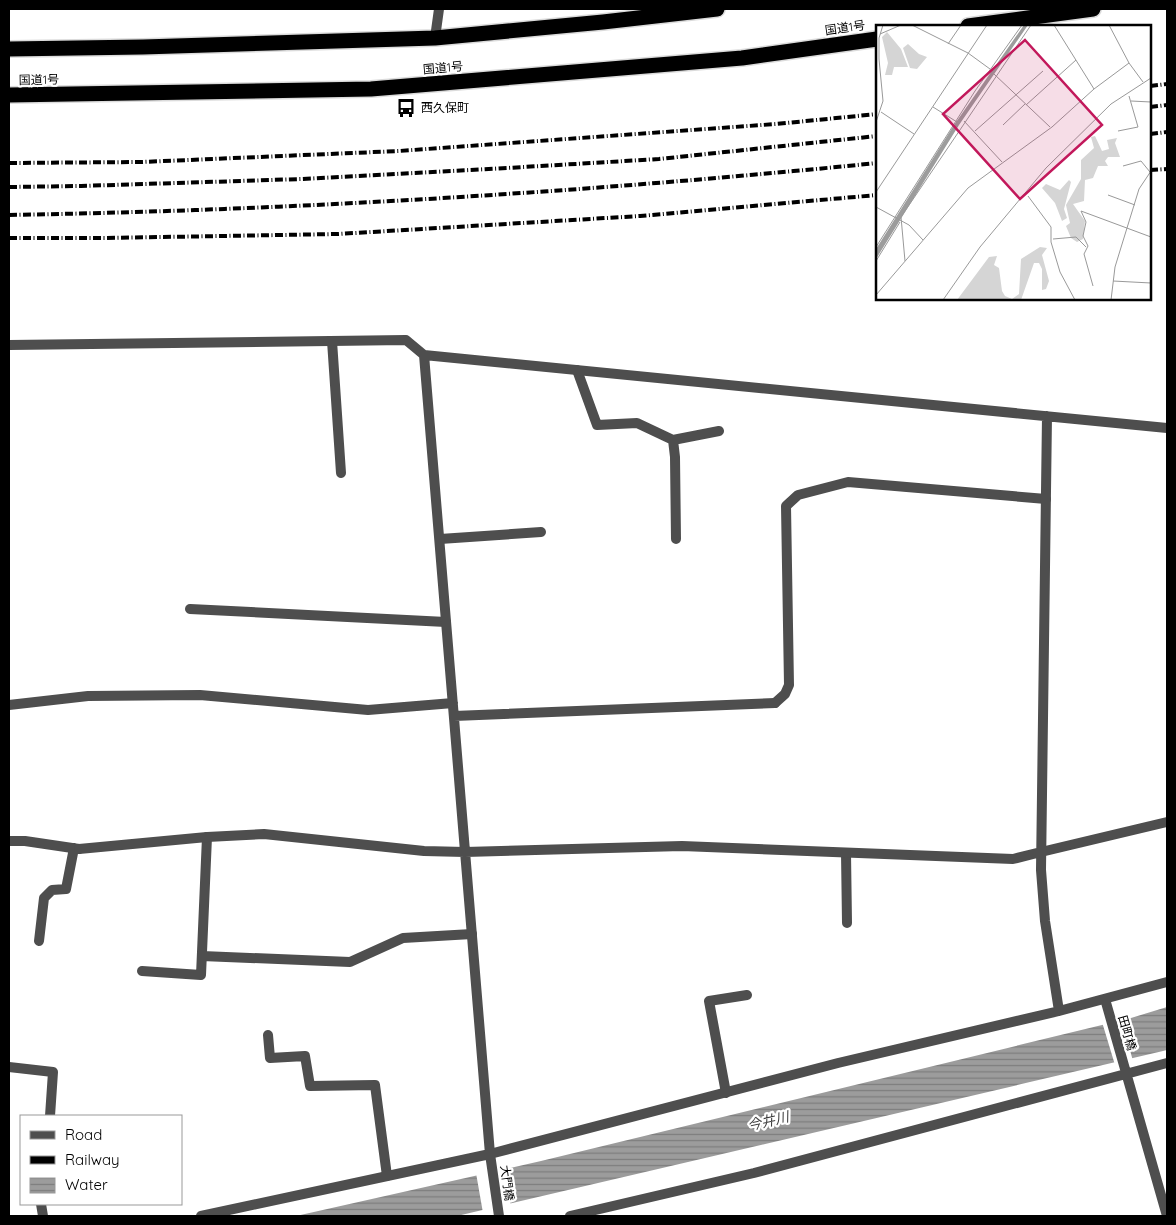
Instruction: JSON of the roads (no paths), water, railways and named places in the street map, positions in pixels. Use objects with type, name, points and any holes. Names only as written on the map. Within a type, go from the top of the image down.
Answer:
[{"type":"highway","points":[[9,49],[435,38],[718,9]]},
{"type":"highway","points":[[975,25],[1094,9]]},
{"type":"highway","name":"国道1号","points":[[9,95],[372,89],[742,58],[876,39]]},
{"type":"street","points":[[435,38],[439,9]]},
{"type":"street","points":[[9,345],[406,340],[424,355],[1167,428]]},
{"type":"street","points":[[332,341],[341,473]]},
{"type":"street","name":"大門橋","points":[[424,355],[490,1154],[499,1216]]},
{"type":"street","points":[[578,370],[597,424],[637,423],[673,440],[718,431]]},
{"type":"street","points":[[1047,416],[1041,870],[1045,921],[1059,1011]]},
{"type":"street","points":[[673,440],[676,539]]},
{"type":"street","points":[[454,716],[774,703],[785,694],[789,685],[786,506],[798,495],[848,482],[1046,499]]},
{"type":"street","points":[[440,539],[541,532]]},
{"type":"street","points":[[190,609],[446,622]]},
{"type":"street","points":[[9,705],[88,696],[200,695],[368,710],[453,703]]},
{"type":"street","points":[[9,841],[24,841],[76,848],[264,834],[424,851],[465,852],[682,846],[1013,859],[1167,822]]},
{"type":"street","points":[[142,971],[201,975],[207,837]]},
{"type":"street","points":[[39,941],[44,898],[52,890],[66,889],[76,848]]},
{"type":"street","points":[[846,853],[847,923]]},
{"type":"street","points":[[202,956],[350,962],[403,938],[472,934]]},
{"type":"street","points":[[200,1216],[490,1154],[838,1063],[1059,1011],[1167,982]]},
{"type":"street","points":[[726,1093],[709,1001],[747,995]]},
{"type":"street","name":"田町橋","points":[[1105,999],[1167,1216]]},
{"type":"street","points":[[268,1035],[270,1058],[305,1056],[310,1086],[375,1085],[387,1176]]},
{"type":"street","points":[[570,1216],[754,1173],[1167,1063]]},
{"type":"street","points":[[9,1068],[53,1072],[50,1115]]},
{"type":"water","name":"今井川","points":[[1167,1007],[1167,1050],[1163,1051],[457,1216],[296,1216],[541,1161],[1131,1018]]},
{"type":"railway","points":[[1151,86],[1167,84]]},
{"type":"railway","points":[[1151,107],[1167,105]]},
{"type":"railway","points":[[9,163],[142,162],[399,151],[776,124],[876,114]]},
{"type":"railway","points":[[1151,134],[1167,132]]},
{"type":"railway","points":[[9,187],[302,179],[507,168],[659,159],[876,136]]},
{"type":"railway","points":[[9,215],[226,209],[444,198],[661,183],[876,163]]},
{"type":"railway","points":[[1151,170],[1167,169]]},
{"type":"railway","points":[[9,238],[338,234],[640,216],[876,195]]},
{"type":"place","name":"西久保町","points":[[406,108]]}]
